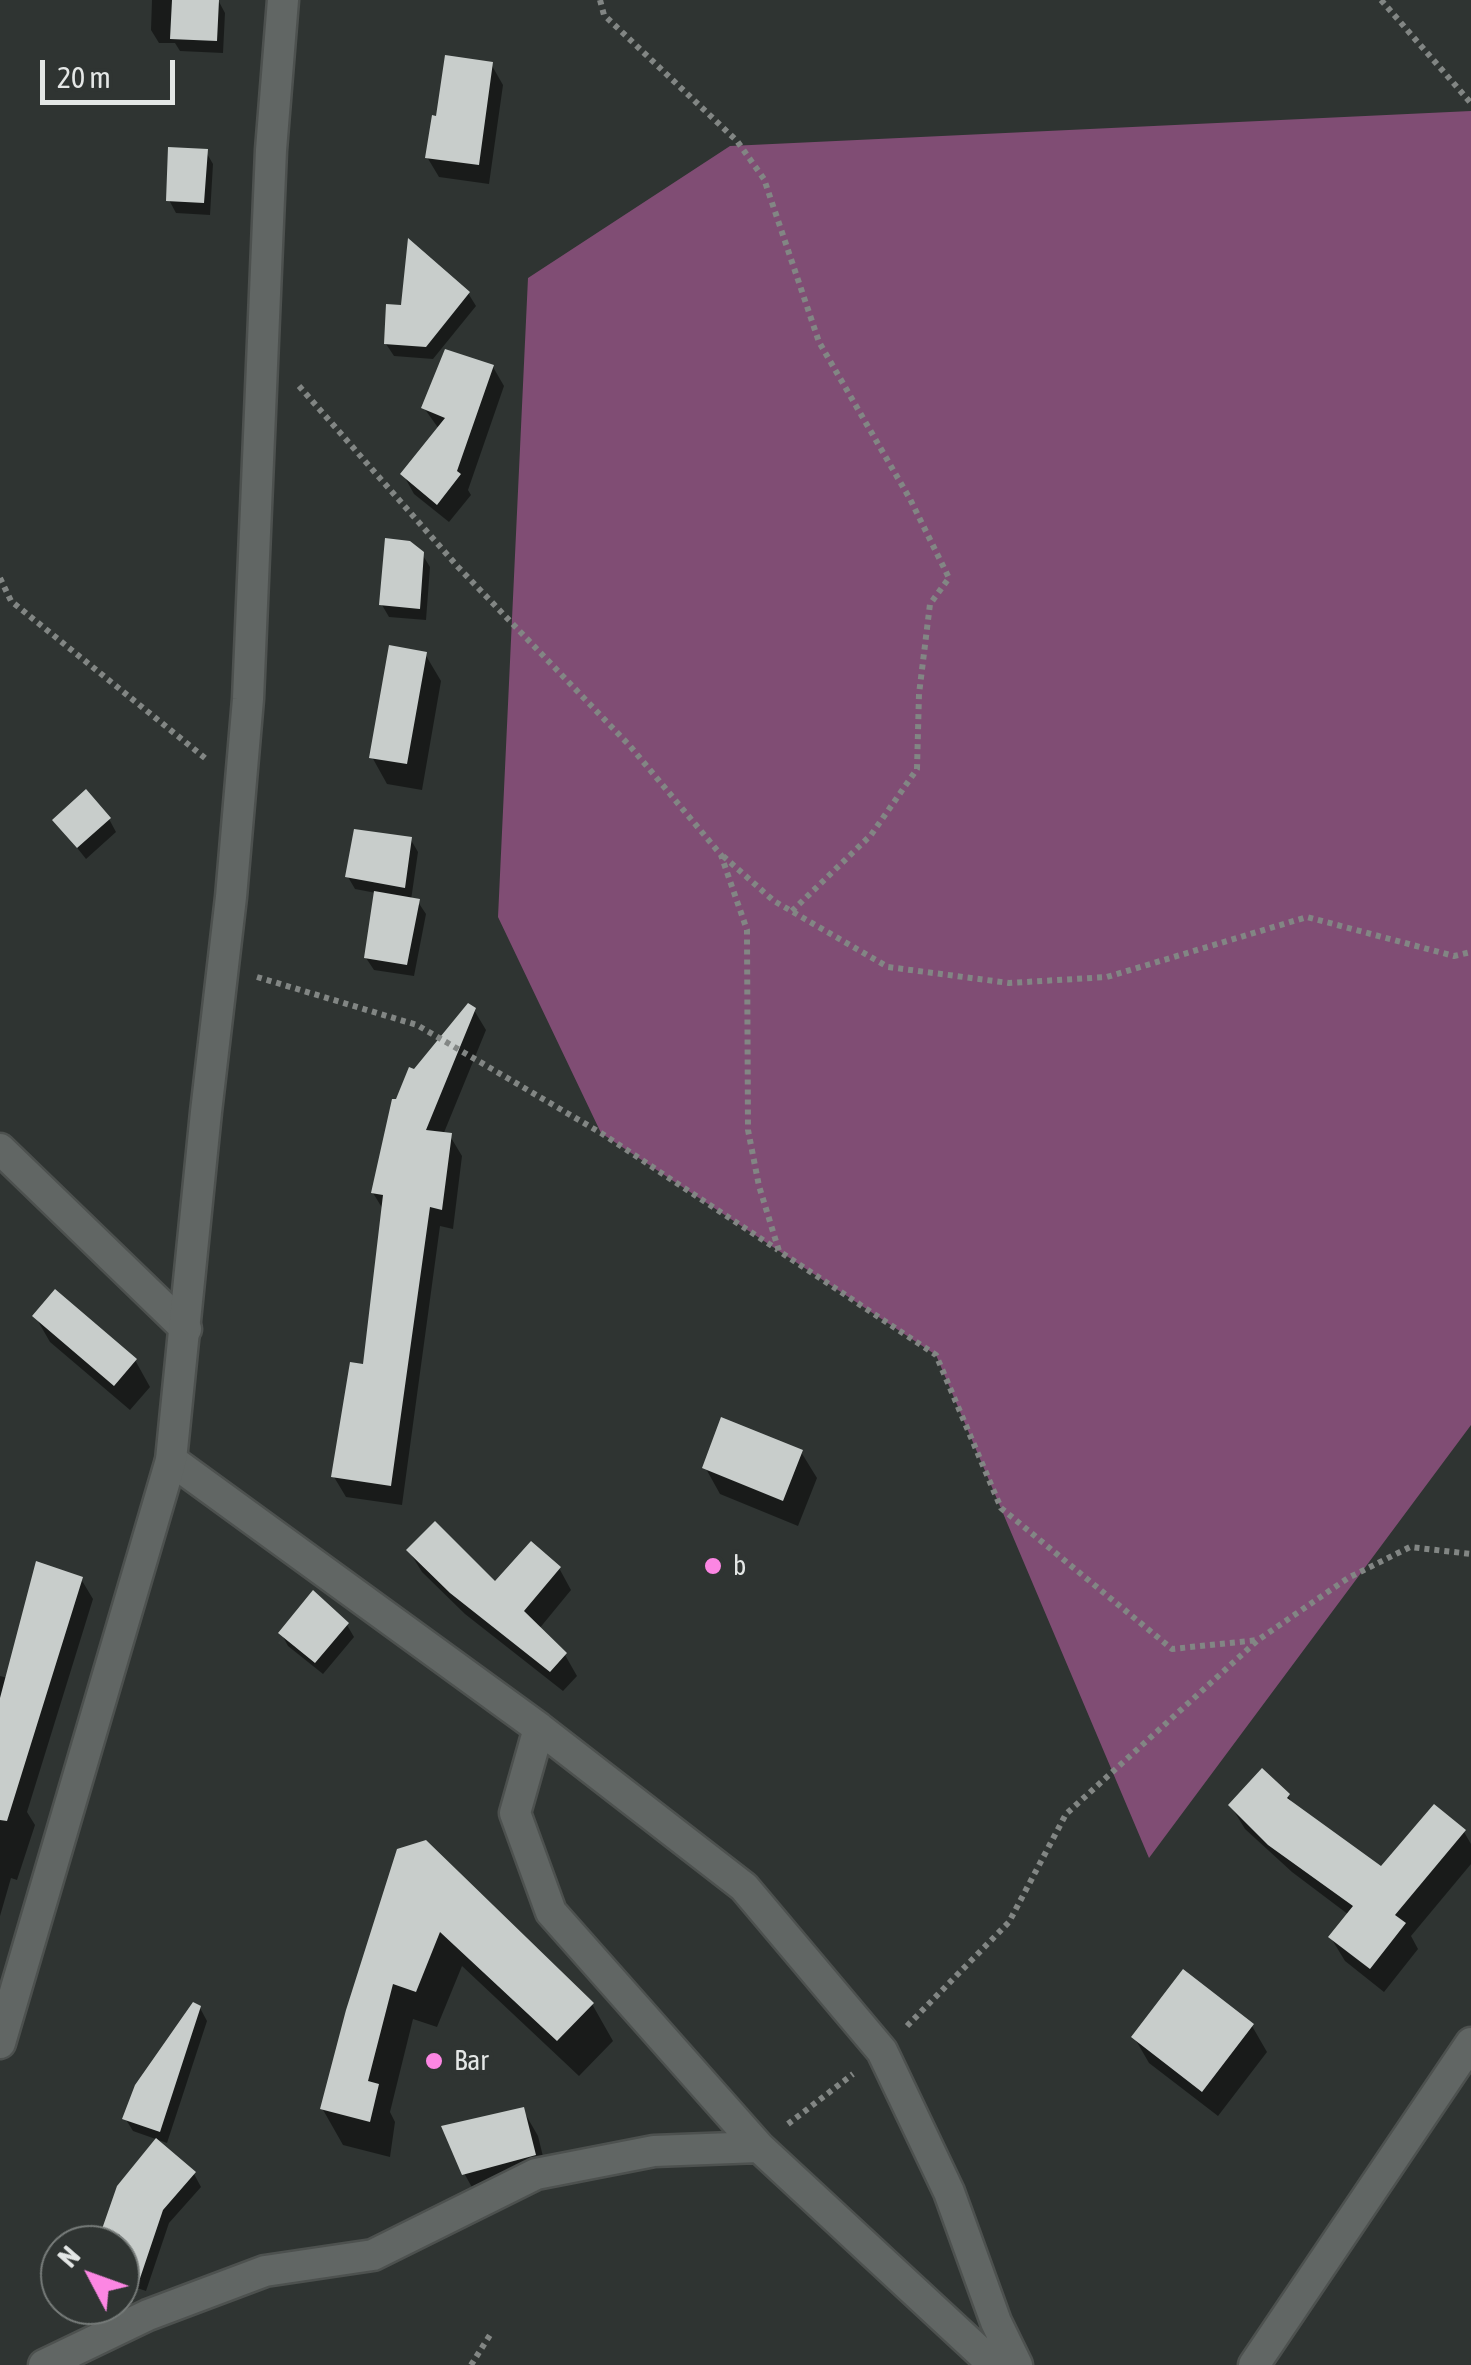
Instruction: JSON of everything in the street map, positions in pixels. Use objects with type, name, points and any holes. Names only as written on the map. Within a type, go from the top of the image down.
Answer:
[{"type":"street","points":[[0,2043],[172,1460],[248,698],[271,150],[283,0]]},
{"type":"street","points":[[0,1149],[186,1330]]},
{"type":"street","points":[[172,1460],[539,1728],[744,1887],[882,2051],[949,2192],[996,2322],[1017,2365]]},
{"type":"street","points":[[539,1728],[515,1813],[551,1912],[759,2147],[994,2365]]},
{"type":"street","points":[[1254,2365],[1471,2044]]},
{"type":"street","points":[[44,2365],[148,2315],[265,2271],[373,2254],[536,2174],[654,2151],[759,2147]]},
{"type":"path","points":[[600,0],[604,15],[737,141],[764,178],[820,342],[910,499],[949,578],[930,604],[918,694],[917,769],[871,835],[792,911]]},
{"type":"path","points":[[1381,0],[1470,102]]},
{"type":"path","points":[[262,344],[458,568],[630,746],[721,855],[774,901],[888,967],[1009,984],[1107,977],[1307,917],[1454,956],[1471,952]]},
{"type":"path","points":[[0,578],[11,601],[241,787]]},
{"type":"path","points":[[721,855],[747,930],[748,1130],[778,1251]]},
{"type":"path","points":[[222,967],[417,1025],[602,1133],[936,1356],[1001,1508],[1172,1650],[1258,1640]]},
{"type":"path","points":[[759,2147],[882,2051],[1008,1922],[1066,1814],[1258,1640],[1348,1578],[1410,1547],[1471,1554]]},
{"type":"path","points":[[471,2365],[490,2335]]},
{"type":"shaded area","points":[[1471,111],[1471,1425],[1149,1858],[936,1355],[601,1133],[498,917],[528,278],[730,146]]},
{"type":"building","points":[[172,0],[219,0],[217,41],[170,39]]},
{"type":"building","points":[[445,55],[493,62],[479,165],[425,158]]},
{"type":"building","points":[[168,147],[208,149],[204,203],[166,201]]},
{"type":"building","points":[[408,238],[470,292],[426,347],[384,344],[386,304],[401,305]]},
{"type":"building","points":[[445,349],[494,365],[457,471],[461,474],[437,505],[400,474],[445,418],[421,408]]},
{"type":"building","points":[[385,538],[410,541],[424,552],[420,609],[379,605]]},
{"type":"building","points":[[389,645],[427,652],[407,764],[369,758]]},
{"type":"building","points":[[86,789],[111,818],[77,848],[52,820]]},
{"type":"building","points":[[354,829],[412,837],[405,888],[345,877]]},
{"type":"building","points":[[374,891],[420,899],[407,965],[364,958]]},
{"type":"building","points":[[468,1003],[476,1008],[426,1130],[452,1133],[442,1210],[430,1207],[391,1486],[331,1477],[350,1362],[363,1364],[383,1195],[371,1193],[392,1099],[396,1099],[409,1067],[414,1069]]},
{"type":"building","points":[[55,1289],[137,1359],[114,1386],[32,1316]]},
{"type":"building","points":[[721,1417],[803,1450],[783,1501],[702,1468]]},
{"type":"building","points":[[435,1521],[495,1581],[531,1541],[561,1567],[524,1611],[567,1653],[550,1672],[450,1593],[406,1550]]},
{"type":"building","points":[[36,1561],[83,1577],[7,1821],[0,1820],[0,1698]]},
{"type":"building","points":[[313,1590],[349,1623],[315,1663],[278,1633]]},
{"type":"building","points":[[1262,1768],[1290,1794],[1287,1798],[1381,1866],[1434,1804],[1466,1830],[1395,1915],[1406,1923],[1370,1969],[1328,1937],[1353,1906],[1268,1845],[1228,1805]]},
{"type":"building","points":[[426,1840],[594,2003],[557,2041],[440,1932],[416,1992],[393,1984],[368,2081],[379,2084],[370,2122],[320,2109],[346,2010],[397,1849]]},
{"type":"building","points":[[1183,1969],[1254,2024],[1202,2092],[1131,2037]]},
{"type":"building","points":[[193,2002],[201,2006],[160,2132],[122,2119],[135,2085]]},
{"type":"building","points":[[524,2107],[536,2155],[462,2175],[441,2126]]},
{"type":"building","points":[[156,2138],[196,2172],[163,2210],[140,2278],[140,2225],[103,2225],[117,2186]]},
{"type":"place","name":"b","points":[[713,1566]]},
{"type":"place","name":"Bar","points":[[434,2061]]}]
